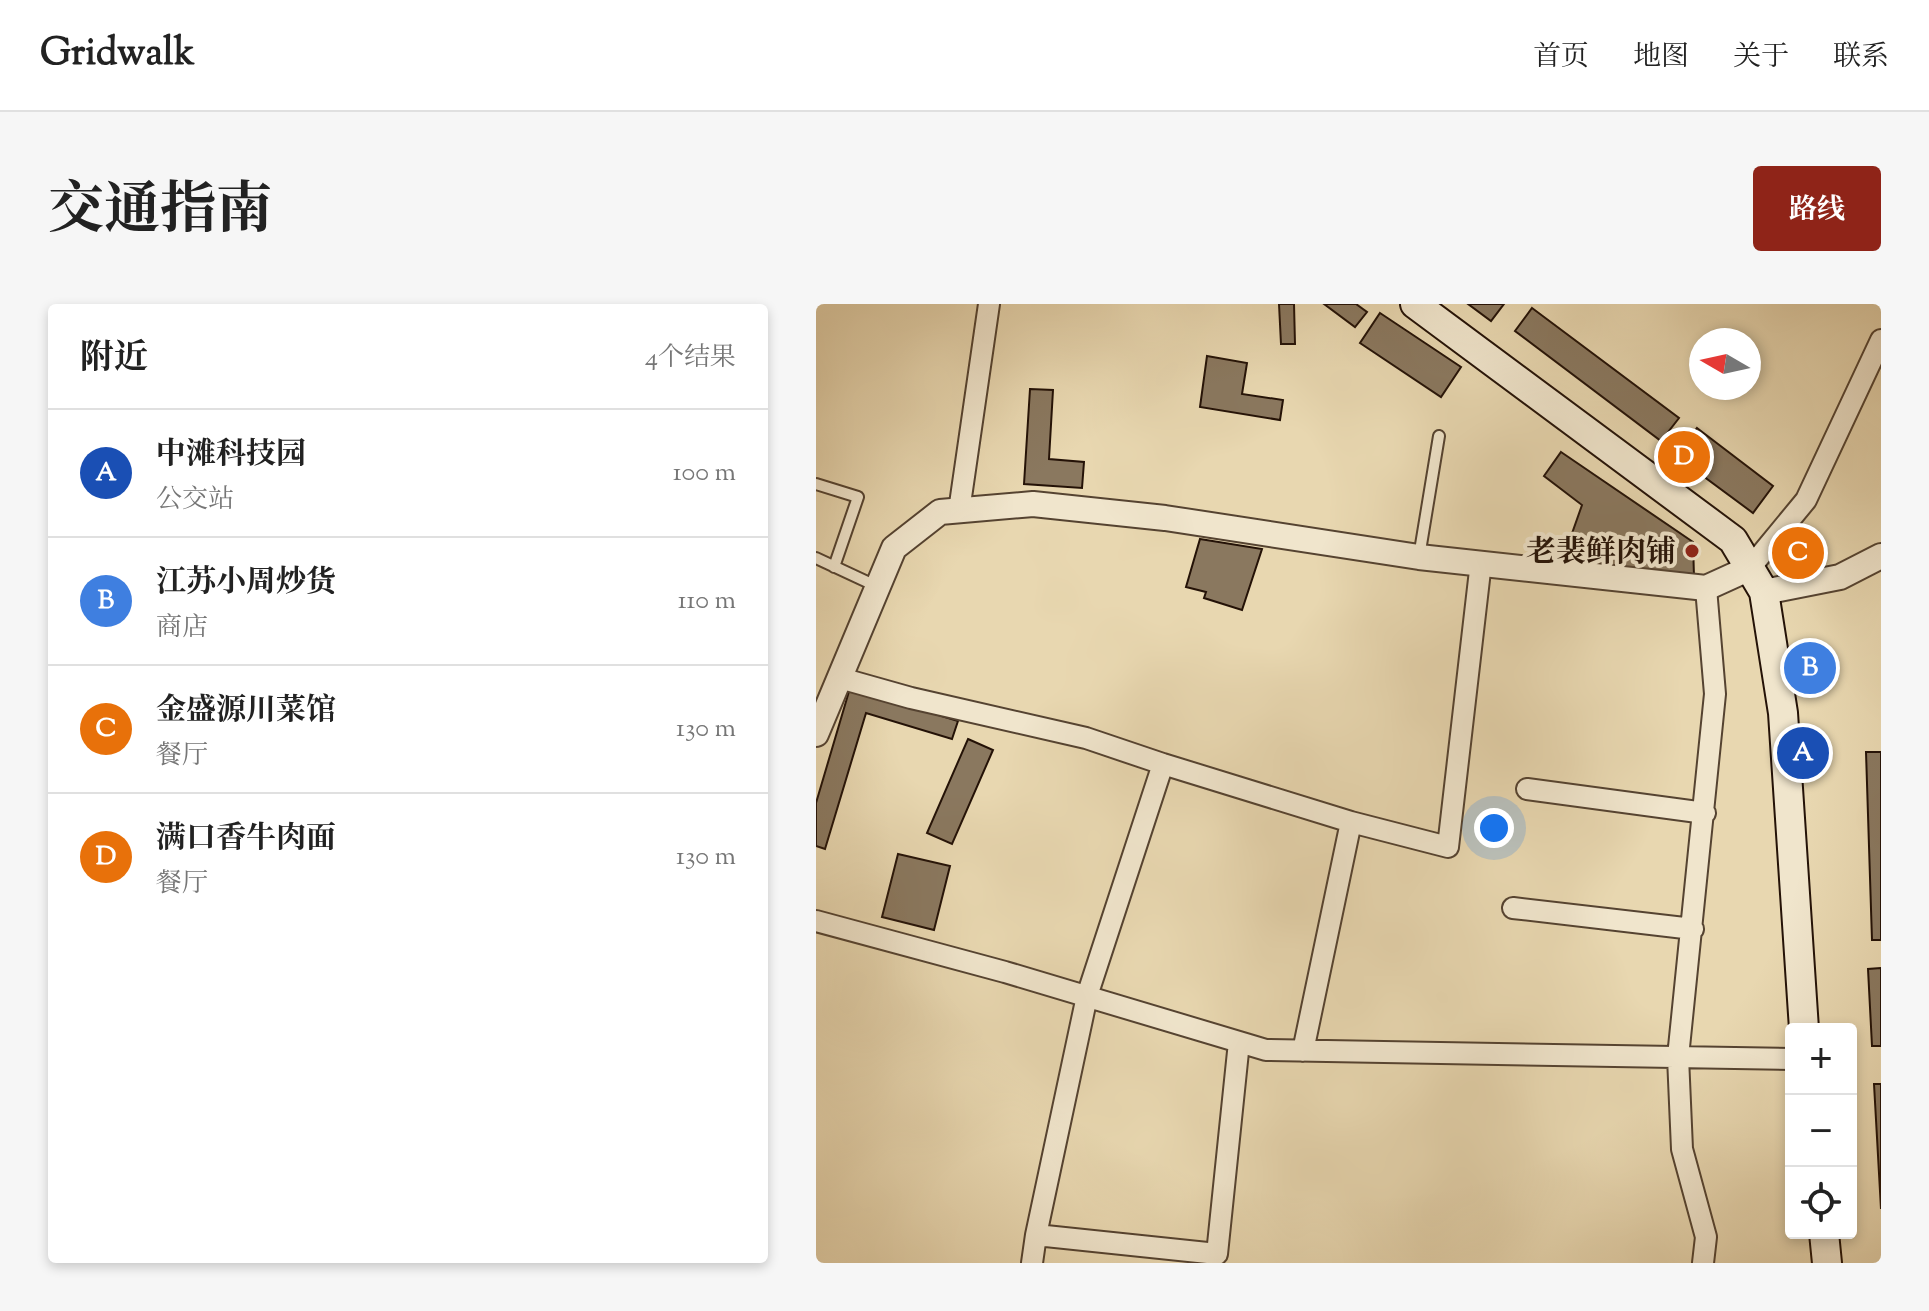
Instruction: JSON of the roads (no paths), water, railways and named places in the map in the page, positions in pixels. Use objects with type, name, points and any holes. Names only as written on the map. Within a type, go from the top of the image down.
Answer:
[{"type":"main road","points":[[1415,304],[1733,540],[1757,580],[1783,713],[1804,1023]]},
{"type":"main road","points":[[1825,1239],[1827,1263]]},
{"type":"street","points":[[959,511],[989,304]]},
{"type":"street","points":[[1757,580],[1806,500],[1881,340]]},
{"type":"street","points":[[816,734],[894,548],[940,512],[1033,504],[1165,518],[1419,557],[1706,588],[1757,580],[1840,577],[1881,556]]},
{"type":"street","points":[[840,678],[911,698],[1086,738],[1351,822],[1448,847],[1481,562]]},
{"type":"street","points":[[1703,1263],[1706,1237],[1682,1149],[1678,1057],[1715,694],[1706,588]]},
{"type":"street","points":[[1032,1263],[1087,996],[1163,764]]},
{"type":"street","points":[[1527,789],[1705,813]]},
{"type":"street","points":[[1303,1051],[1351,822]]},
{"type":"street","points":[[1513,908],[1693,929]]},
{"type":"street","points":[[816,921],[1087,996],[1266,1050],[1785,1059]]},
{"type":"street","points":[[1036,1235],[1217,1254],[1239,1042]]},
{"type":"lane","points":[[1419,557],[1439,436]]},
{"type":"lane","points":[[816,484],[858,497],[834,567]]},
{"type":"lane","points":[[816,558],[878,587]]},
{"type":"place","name":"满口香牛肉面","points":[[1684,457]]},
{"type":"place","name":"老裴鲜肉铺","points":[[1692,551]]},
{"type":"place","name":"金盛源川菜馆","points":[[1798,553]]},
{"type":"place","name":"江苏小周炒货","points":[[1810,668]]},
{"type":"place","name":"中滩科技园","points":[[1803,753]]}]
